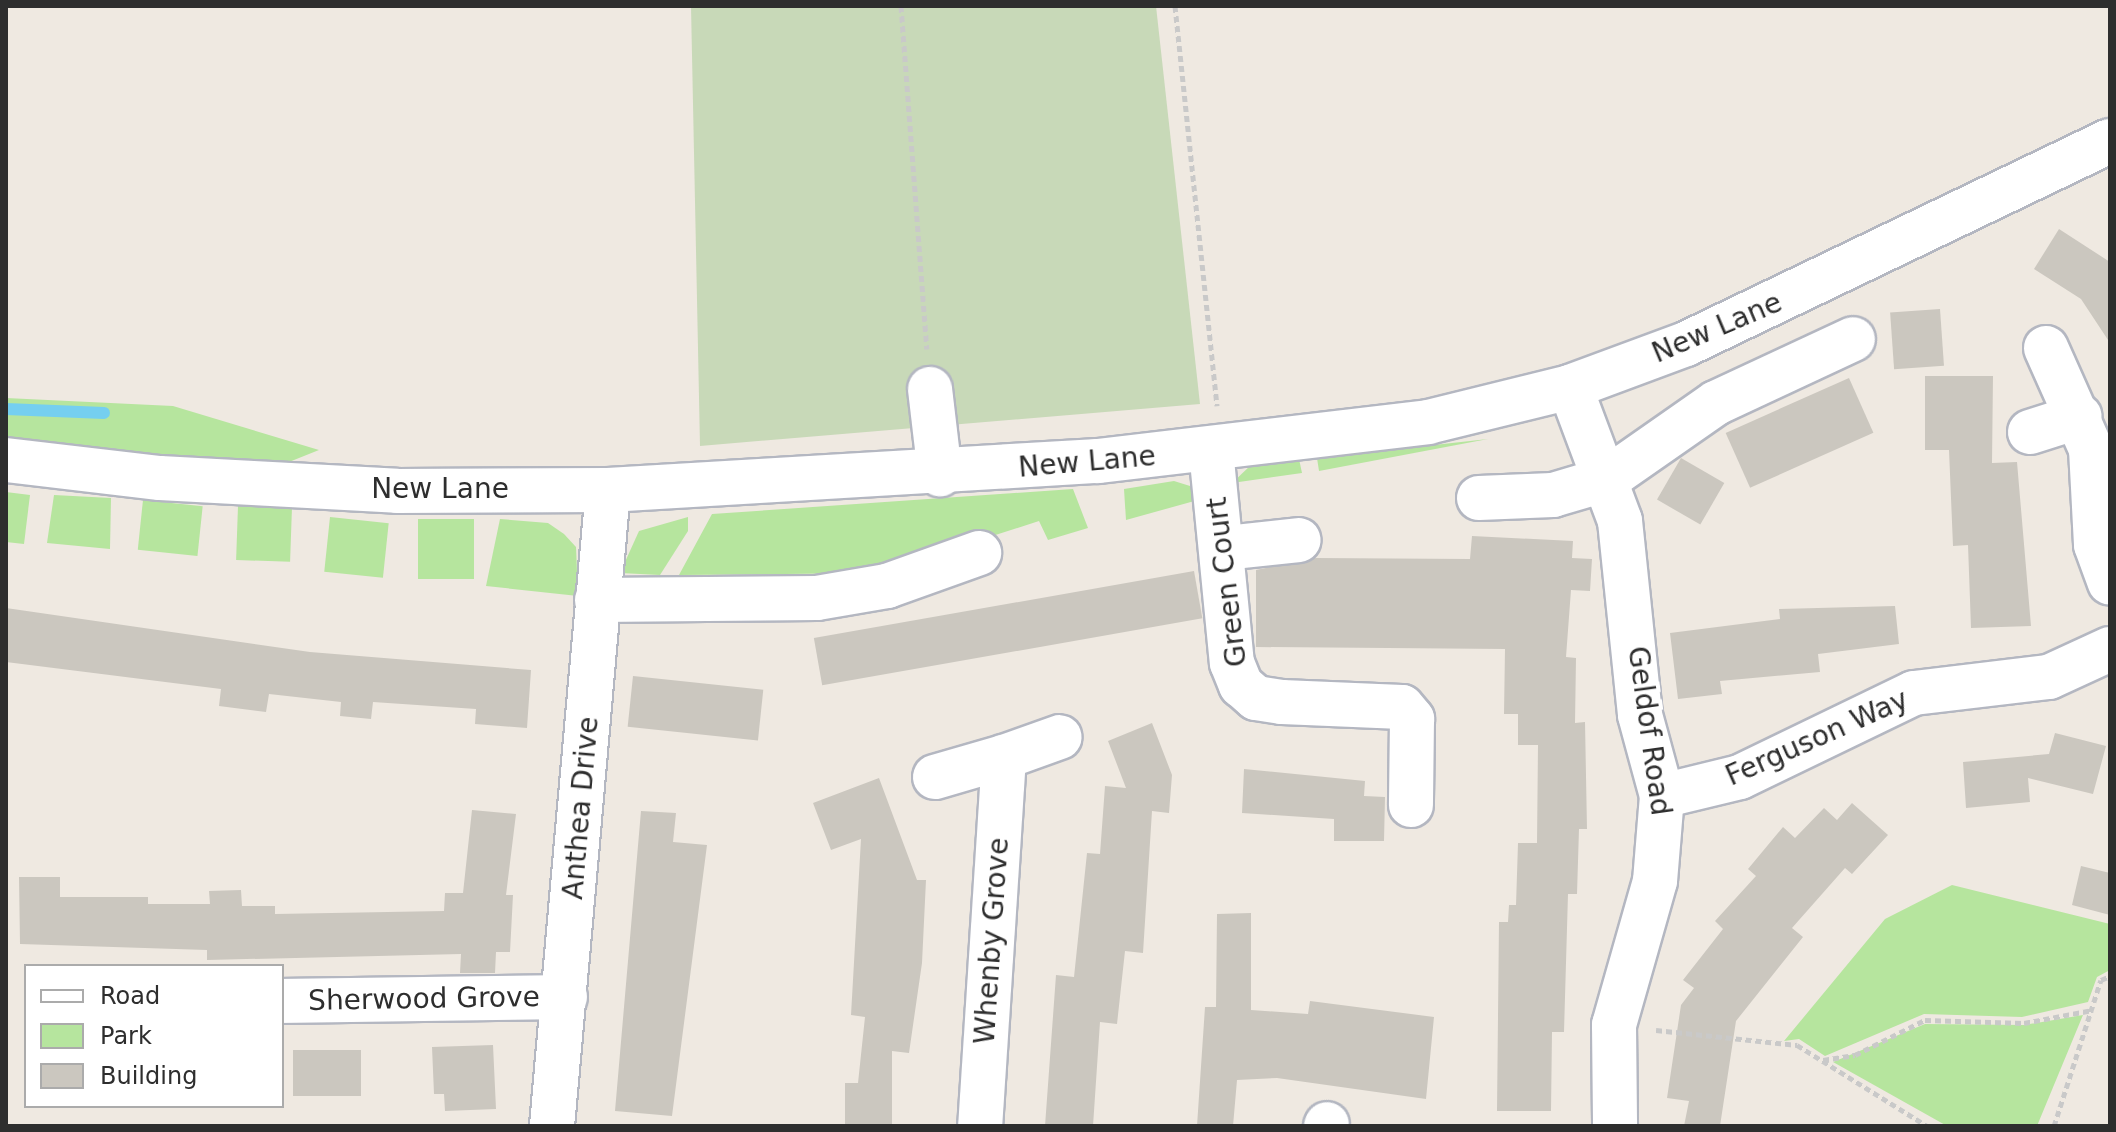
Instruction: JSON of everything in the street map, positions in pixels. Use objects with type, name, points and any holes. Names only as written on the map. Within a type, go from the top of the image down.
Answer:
[{"type":"street","name":"New Lane","points":[[6,460],[160,478],[397,491],[608,490],[940,474],[1215,434],[1428,422],[1570,387],[1741,319],[2110,141]]},
{"type":"street","points":[[1479,498],[1553,495],[1607,479],[1716,403],[1853,339]]},
{"type":"street","points":[[2046,348],[2080,416],[2091,449],[2096,545],[2110,583]]},
{"type":"street","name":"Geldof Road","points":[[1570,387],[1607,479],[1631,577],[1640,715],[1662,796],[1655,881],[1614,1025],[1615,1126]]},
{"type":"street","points":[[930,389],[940,474]]},
{"type":"street","points":[[2030,432],[2080,416]]},
{"type":"street","name":"Green Court","points":[[1215,434],[1232,663],[1241,685],[1256,698],[1282,702],[1402,707],[1412,719],[1411,805]]},
{"type":"street","name":"Anthea Drive","points":[[552,1126],[608,490]]},
{"type":"street","points":[[1225,548],[1299,540]]},
{"type":"street","points":[[597,600],[817,598],[887,586],[979,553]]},
{"type":"street","name":"Ferguson Way","points":[[1662,796],[1740,777],[1914,693],[2049,677],[2110,649]]},
{"type":"street","points":[[935,777],[1060,737]]},
{"type":"street","name":"Whenby Grove","points":[[980,1126],[1004,757]]},
{"type":"street","name":"Sherwood Grove","points":[[284,1001],[565,997]]},
{"type":"path","points":[[901,6],[930,389]]},
{"type":"path","points":[[1175,6],[1215,434]]},
{"type":"path","points":[[2054,1126],[2101,980],[2110,976]]},
{"type":"path","points":[[1822,1060],[1855,1055],[1925,1020],[2024,1023],[2093,1010]]},
{"type":"path","points":[[1614,1025],[1797,1045],[1927,1126]]},
{"type":"green space","points":[[691,6],[1156,6],[1200,404],[700,446]]},
{"type":"green space","points":[[6,398],[173,406],[319,450],[279,466],[6,441]]},
{"type":"green space","points":[[1488,439],[1319,471],[1317,458]]},
{"type":"green space","points":[[1299,459],[1302,473],[1232,483],[1250,466]]},
{"type":"green space","points":[[1174,481],[1190,486],[1198,500],[1126,520],[1124,489]]},
{"type":"green space","points":[[1073,489],[1088,528],[1048,540],[1039,521],[877,573],[679,575],[712,514]]},
{"type":"green space","points":[[6,492],[30,495],[24,544],[6,542]]},
{"type":"green space","points":[[54,495],[111,498],[110,549],[47,543]]},
{"type":"green space","points":[[143,500],[203,506],[197,556],[138,550]]},
{"type":"green space","points":[[238,506],[292,508],[290,562],[236,560]]},
{"type":"green space","points":[[330,517],[389,523],[383,578],[324,572]]},
{"type":"green space","points":[[688,517],[688,531],[660,575],[620,573],[639,531]]},
{"type":"green space","points":[[418,519],[474,519],[474,579],[418,579]]},
{"type":"green space","points":[[500,519],[548,523],[564,534],[576,547],[578,596],[486,586]]},
{"type":"green space","points":[[1952,885],[2110,924],[2110,970],[2097,977],[2088,1002],[2022,1017],[1924,1014],[1825,1056],[1799,1039],[1784,1041],[1885,919]]},
{"type":"green space","points":[[2083,1015],[2037,1126],[1947,1126],[1833,1062],[1925,1024],[2024,1025]]},
{"type":"building","points":[[2059,229],[2110,262],[2110,343],[2081,299],[2034,269]]},
{"type":"building","points":[[1940,309],[1944,366],[1894,369],[1890,312]]},
{"type":"building","points":[[1925,376],[1993,376],[1992,463],[2017,462],[2031,626],[1971,628],[1968,545],[1953,546],[1949,450],[1925,450]]},
{"type":"building","points":[[1849,378],[1873,433],[1750,488],[1726,433]]},
{"type":"building","points":[[1681,458],[1724,483],[1700,525],[1657,500]]},
{"type":"building","points":[[1472,536],[1573,541],[1572,558],[1592,559],[1590,591],[1571,590],[1566,657],[1576,658],[1575,723],[1585,722],[1587,829],[1579,829],[1577,894],[1568,894],[1564,1032],[1552,1032],[1551,1111],[1497,1111],[1499,922],[1508,922],[1509,905],[1516,905],[1518,843],[1537,843],[1538,745],[1518,745],[1518,714],[1504,714],[1505,649],[1256,647],[1256,570],[1316,558],[1470,559]]},
{"type":"building","points":[[1194,571],[1202,618],[822,685],[814,638]]},
{"type":"building","points":[[1895,606],[1899,644],[1818,654],[1820,672],[1720,681],[1722,694],[1678,699],[1670,633],[1780,619],[1779,609]]},
{"type":"building","points":[[6,608],[310,652],[531,670],[527,728],[475,724],[476,709],[373,702],[371,719],[340,716],[341,702],[269,694],[266,712],[219,706],[221,689],[6,662]]},
{"type":"building","points":[[633,676],[763,690],[758,740],[628,727]]},
{"type":"building","points":[[1152,723],[1172,775],[1169,813],[1152,811],[1143,953],[1125,951],[1117,1024],[1100,1022],[1093,1126],[1045,1126],[1056,975],[1074,977],[1087,853],[1100,854],[1105,786],[1126,788],[1108,741]]},
{"type":"building","points":[[2055,733],[2106,746],[2093,794],[2028,778],[2030,802],[1966,808],[1963,762],[2049,754]]},
{"type":"building","points":[[1244,769],[1365,781],[1364,796],[1385,797],[1384,841],[1334,841],[1334,819],[1242,813]]},
{"type":"building","points":[[879,778],[917,880],[926,880],[922,963],[909,1053],[892,1051],[892,1126],[845,1126],[845,1083],[858,1083],[865,1017],[851,1015],[861,839],[831,850],[813,803]]},
{"type":"building","points":[[1852,803],[1888,835],[1852,874],[1845,868],[1792,928],[1803,937],[1736,1021],[1720,1126],[1684,1126],[1689,1101],[1667,1098],[1681,1005],[1694,988],[1683,980],[1723,929],[1715,921],[1756,876],[1748,869],[1783,827],[1795,838],[1824,808],[1837,820]]},
{"type":"building","points":[[472,810],[516,814],[506,895],[513,895],[510,952],[496,952],[495,973],[460,973],[461,954],[207,960],[207,950],[20,944],[19,877],[60,877],[60,897],[148,897],[148,904],[210,904],[209,891],[241,890],[242,906],[275,906],[275,914],[444,911],[445,893],[463,893]]},
{"type":"building","points":[[641,811],[676,813],[673,842],[707,845],[672,1116],[615,1111]]},
{"type":"building","points":[[2081,866],[2110,873],[2110,915],[2072,905]]},
{"type":"building","points":[[1251,913],[1251,1010],[1308,1014],[1310,1001],[1434,1017],[1426,1099],[1277,1078],[1237,1080],[1233,1126],[1197,1126],[1205,1007],[1216,1007],[1217,914]]},
{"type":"building","points":[[493,1045],[496,1109],[445,1111],[444,1094],[434,1094],[432,1047]]},
{"type":"building","points":[[293,1050],[361,1050],[361,1096],[293,1096]]},
{"type":"waterway","points":[[6,409],[104,413]]}]
